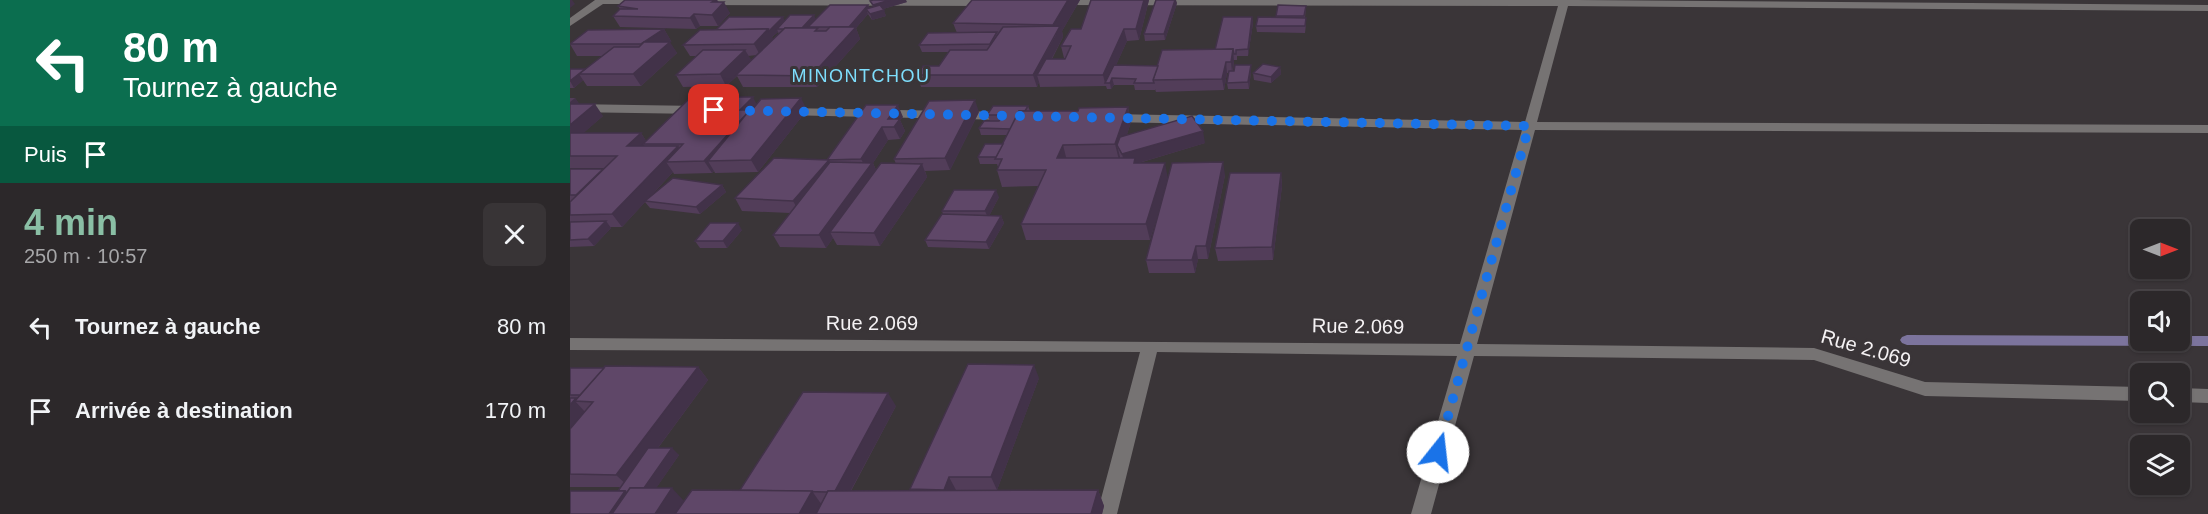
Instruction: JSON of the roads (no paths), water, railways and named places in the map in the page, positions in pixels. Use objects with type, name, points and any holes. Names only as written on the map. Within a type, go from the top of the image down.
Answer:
[{"type":"street","points":[[570,22],[601,0],[660,1]]},
{"type":"street","points":[[1421,514],[1564,1]]},
{"type":"street","points":[[1052,3],[1564,1],[2208,8]]},
{"type":"street","points":[[684,2],[1004,3]]},
{"type":"street","points":[[570,108],[714,110]]},
{"type":"street","points":[[774,111],[1026,116]]},
{"type":"street","points":[[1098,118],[1529,126],[2208,129]]},
{"type":"street","name":"Rue 2.069","points":[[570,344],[1150,346],[1814,354],[1925,389],[2130,394]]},
{"type":"street","points":[[1107,514],[1150,346]]},
{"type":"street","points":[[2190,395],[2208,396]]},
{"type":"waterway","points":[[1907,340],[2208,341]]},
{"type":"district","name":"MINONTCHOU","points":[[861,76]]}]
